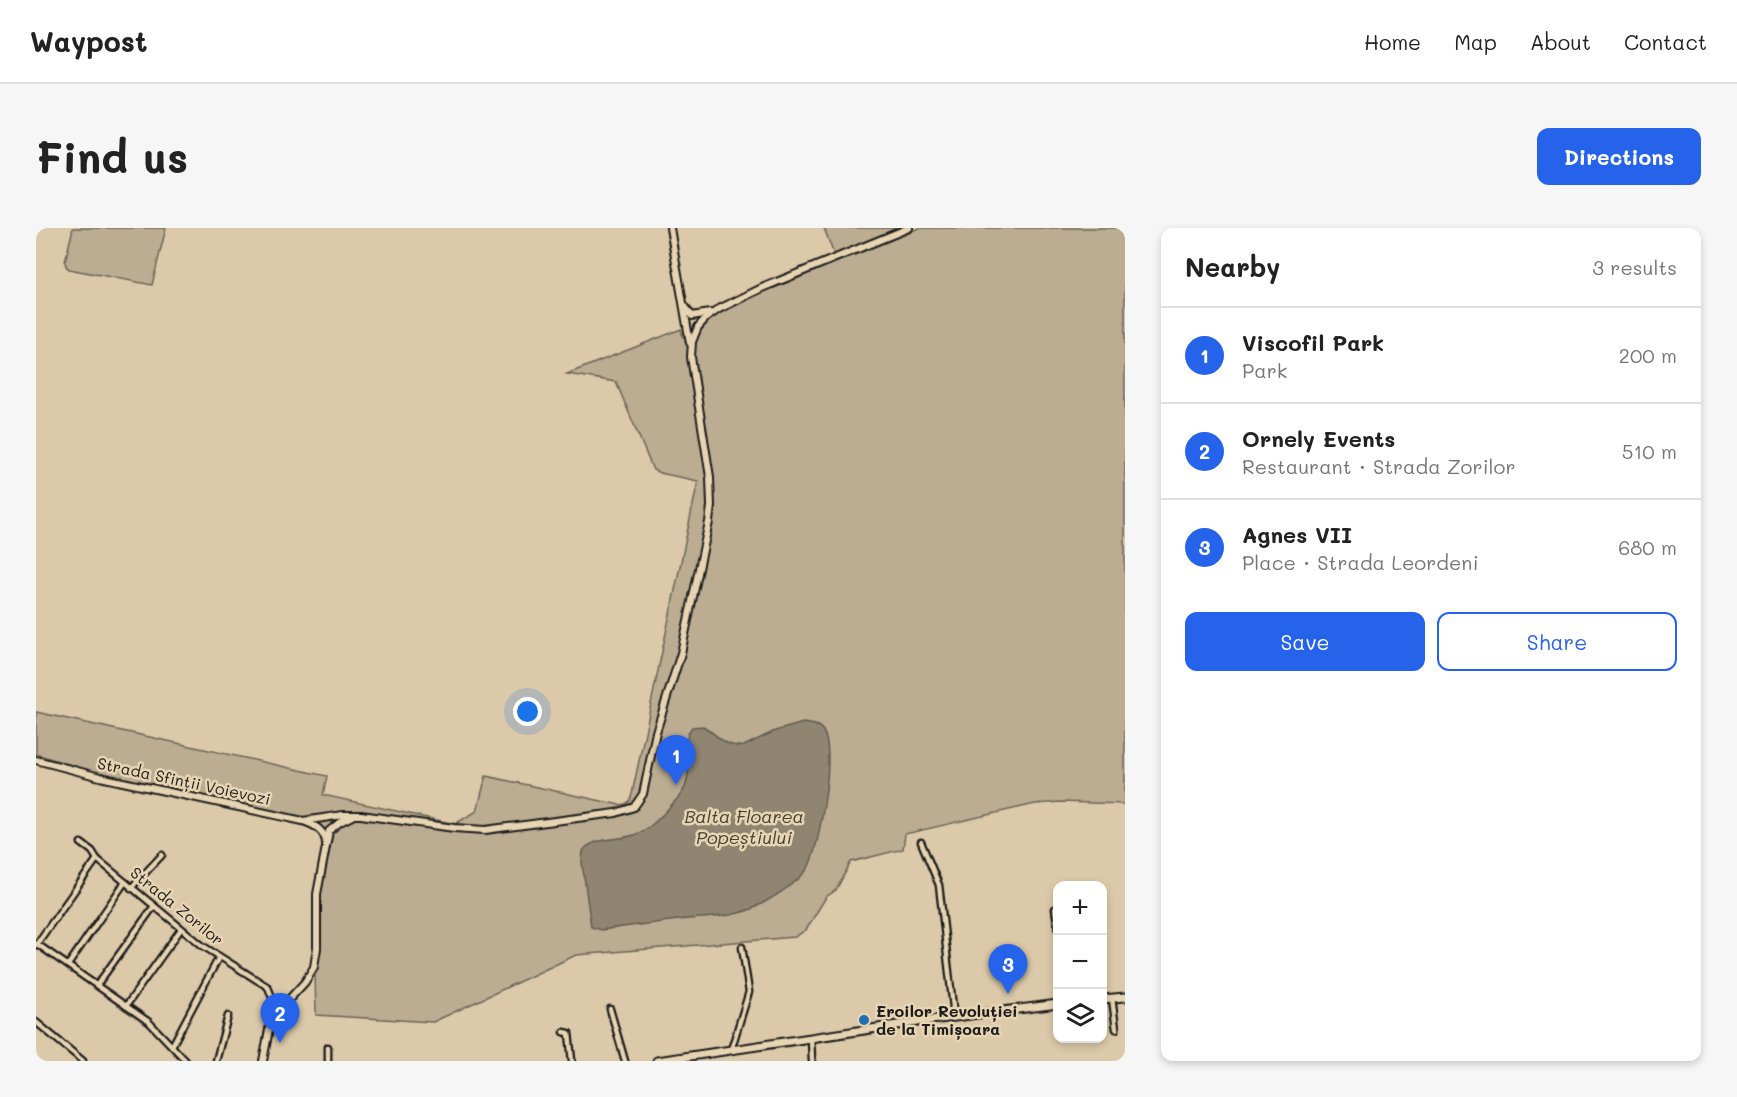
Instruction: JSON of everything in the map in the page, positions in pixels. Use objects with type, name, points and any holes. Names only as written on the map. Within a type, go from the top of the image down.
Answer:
[{"type":"main road","points":[[1107,999],[1125,997]]},
{"type":"main road","points":[[657,1061],[703,1058],[731,1050],[1053,1005]]},
{"type":"street","points":[[303,821],[356,815],[485,830],[616,813],[630,810],[639,801],[644,790],[656,732],[681,653],[711,512],[710,477],[691,347],[670,228]]},
{"type":"street","points":[[687,324],[694,316],[714,312],[762,288],[909,228]]},
{"type":"street","points":[[682,301],[699,326],[691,347]]},
{"type":"street","points":[[687,324],[691,329],[699,326],[714,312]]},
{"type":"street","name":"Strada Sfinții Voievozi","points":[[38,760],[100,777],[303,821],[320,830]]},
{"type":"street","points":[[320,830],[325,832],[330,830],[356,815]]},
{"type":"street","points":[[323,819],[318,825],[326,837],[326,845]]},
{"type":"street","points":[[271,1019],[305,982],[314,967],[317,894],[331,823],[323,819]]},
{"type":"street","points":[[921,842],[939,885],[954,1017]]},
{"type":"street","name":"Strada Zorilor","points":[[81,843],[131,888],[182,929],[219,957],[258,979],[270,989],[273,1000],[263,1061]]},
{"type":"street","points":[[131,888],[162,855]]},
{"type":"street","points":[[98,859],[36,944],[155,1027],[186,1061]]},
{"type":"street","points":[[68,965],[125,882]]},
{"type":"street","points":[[97,985],[153,906]]},
{"type":"street","points":[[126,1006],[182,929]]},
{"type":"street","points":[[731,1050],[750,992],[742,947]]},
{"type":"street","points":[[172,1046],[219,957]]},
{"type":"street","points":[[1113,998],[1116,1029]]},
{"type":"street","points":[[610,1009],[625,1061]]},
{"type":"street","points":[[216,1061],[228,1016]]},
{"type":"street","points":[[36,1022],[83,1061]]},
{"type":"street","points":[[564,1032],[569,1033],[572,1061]]},
{"type":"street","points":[[811,1038],[812,1061]]},
{"type":"street","points":[[328,1047],[328,1061]]},
{"type":"shaded area","points":[[73,228],[166,228],[152,285],[69,269],[65,262]]},
{"type":"shaded area","points":[[824,228],[901,228],[834,255]]},
{"type":"shaded area","points":[[919,228],[1125,228],[1125,804],[1060,802],[1035,804],[905,834],[903,849],[851,862],[836,890],[826,897],[806,930],[795,937],[576,955],[433,1022],[316,1015],[315,975],[319,956],[319,899],[329,848],[323,836],[301,818],[97,773],[36,754],[36,712],[327,776],[323,795],[455,824],[477,811],[486,776],[620,805],[627,803],[632,794],[698,481],[653,470],[616,382],[567,374],[681,329],[683,337],[699,333],[711,318],[740,302]]},
{"type":"water","name":"Balta Floarea Popeștiului","points":[[803,723],[817,726],[823,731],[827,742],[828,757],[825,798],[818,838],[809,866],[801,876],[789,887],[768,900],[736,914],[601,930],[591,927],[582,862],[583,851],[594,843],[632,836],[645,830],[678,798],[687,779],[687,742],[692,727],[703,726],[727,743],[744,746],[775,731]]},
{"type":"place","name":"Viscofil Park","points":[[676,785]]},
{"type":"place","name":"Agnes VII","points":[[1008,994]]},
{"type":"place","name":"Eroilor Revoluției de la Timișoara","points":[[864,1020]]},
{"type":"place","name":"Ornely Events","points":[[280,1043]]}]
